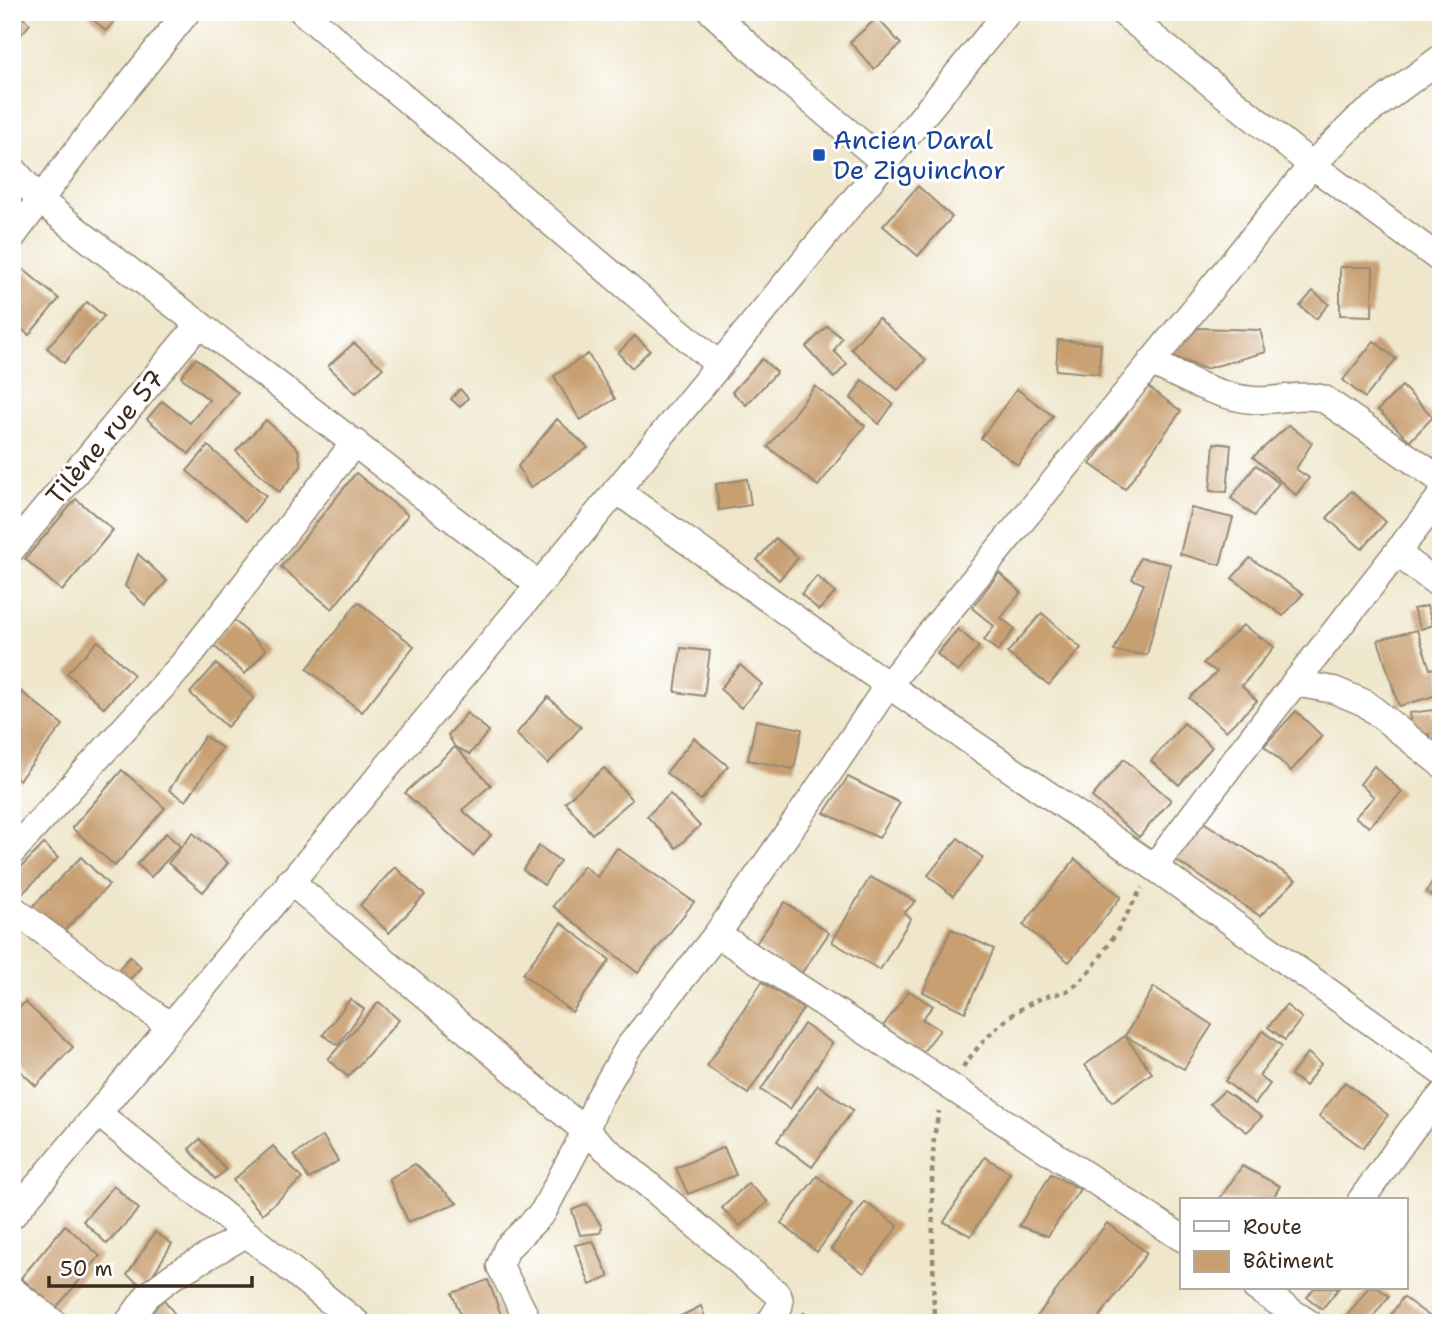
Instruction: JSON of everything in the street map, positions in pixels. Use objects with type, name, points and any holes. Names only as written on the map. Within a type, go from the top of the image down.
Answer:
[{"type":"street","points":[[12,237],[187,12]]},
{"type":"street","points":[[303,12],[719,365]]},
{"type":"street","points":[[712,12],[778,73],[886,164]]},
{"type":"street","points":[[16,1203],[99,1114],[886,164],[1008,12]]},
{"type":"street","points":[[1122,12],[1312,164],[1441,260]]},
{"type":"street","points":[[529,1323],[500,1266],[507,1248],[543,1212],[585,1132],[597,1100],[628,1048],[717,934],[888,685],[1312,164],[1357,120],[1441,58]]},
{"type":"street","points":[[12,168],[40,200],[539,584]]},
{"type":"street","name":"Tilène rue 57","points":[[15,539],[199,324]]},
{"type":"street","points":[[1151,362],[1209,389],[1236,398],[1279,400],[1311,396],[1324,399],[1441,480]]},
{"type":"street","points":[[12,852],[183,664],[355,442]]},
{"type":"street","points":[[617,490],[888,685],[1154,867],[1441,1072]]},
{"type":"street","points":[[1154,867],[1441,496]]},
{"type":"street","points":[[1397,553],[1441,586]]},
{"type":"street","points":[[1294,683],[1334,690],[1365,703],[1441,764]]},
{"type":"street","points":[[290,881],[776,1293],[780,1298],[779,1307],[769,1323]]},
{"type":"street","points":[[12,908],[170,1026]]},
{"type":"street","points":[[717,934],[1180,1237]]},
{"type":"street","points":[[1362,1198],[1412,1129],[1441,1096]]},
{"type":"street","points":[[99,1114],[357,1323]]},
{"type":"street","points":[[128,1323],[148,1295],[173,1276],[246,1234]]},
{"type":"street","points":[[12,1290],[54,1323]]},
{"type":"street","points":[[1259,1290],[1309,1323]]},
{"type":"path","points":[[934,1323],[934,1137],[936,1117],[950,1085],[982,1041],[1012,1016],[1044,997],[1069,990],[1090,971],[1154,867]]},
{"type":"path","points":[[927,1323],[935,1313]]},
{"type":"building","points":[[12,12],[16,12],[30,24],[12,45]]},
{"type":"building","points":[[85,12],[122,12],[106,31]]},
{"type":"building","points":[[877,18],[901,44],[874,69],[850,42]]},
{"type":"building","points":[[918,186],[952,217],[918,256],[883,226]]},
{"type":"building","points":[[12,260],[59,299],[29,335],[12,321]]},
{"type":"building","points":[[1340,267],[1373,267],[1372,316],[1340,315]]},
{"type":"building","points":[[1313,291],[1329,304],[1316,319],[1300,306]]},
{"type":"building","points":[[87,302],[104,316],[64,363],[47,348]]},
{"type":"building","points":[[878,318],[926,360],[898,390],[851,349]]},
{"type":"building","points":[[827,326],[842,338],[834,351],[847,364],[834,378],[806,347]]},
{"type":"building","points":[[1198,328],[1260,330],[1266,352],[1205,369],[1169,355]]},
{"type":"building","points":[[635,336],[650,350],[632,368],[618,353]]},
{"type":"building","points":[[1058,340],[1101,344],[1099,374],[1056,370]]},
{"type":"building","points":[[1374,341],[1396,359],[1365,398],[1343,380]]},
{"type":"building","points":[[354,343],[383,368],[356,393],[328,366]]},
{"type":"building","points":[[588,354],[615,399],[580,420],[554,376]]},
{"type":"building","points":[[196,358],[238,393],[189,454],[147,419],[162,401],[190,423],[209,400],[181,377]]},
{"type":"building","points":[[762,359],[777,372],[746,405],[732,392]]},
{"type":"building","points":[[862,380],[893,404],[879,424],[851,398]]},
{"type":"building","points":[[815,386],[865,426],[818,486],[768,447]]},
{"type":"building","points":[[1147,386],[1181,411],[1125,489],[1090,464]]},
{"type":"building","points":[[1402,386],[1433,417],[1410,441],[1378,410]]},
{"type":"building","points":[[460,389],[468,398],[460,407],[451,399]]},
{"type":"building","points":[[1017,389],[1053,416],[1018,465],[981,438]]},
{"type":"building","points":[[557,419],[588,448],[530,488],[518,466]]},
{"type":"building","points":[[266,420],[298,449],[301,467],[279,492],[236,451]]},
{"type":"building","points":[[1289,425],[1312,443],[1296,469],[1309,478],[1296,495],[1253,457]]},
{"type":"building","points":[[1214,443],[1231,445],[1227,492],[1210,491]]},
{"type":"building","points":[[208,446],[266,496],[246,521],[187,471]]},
{"type":"building","points":[[1256,465],[1279,483],[1254,516],[1231,498]]},
{"type":"building","points":[[356,473],[408,515],[332,609],[281,567]]},
{"type":"building","points":[[747,479],[751,505],[719,510],[716,484]]},
{"type":"building","points":[[1351,491],[1386,522],[1362,549],[1327,518]]},
{"type":"building","points":[[76,499],[113,530],[62,591],[25,559]]},
{"type":"building","points":[[1191,508],[1233,518],[1220,565],[1180,554]]},
{"type":"building","points":[[776,538],[798,558],[779,580],[757,560]]},
{"type":"building","points":[[138,554],[167,581],[145,605],[125,586]]},
{"type":"building","points":[[1140,558],[1170,564],[1147,655],[1114,651],[1144,584],[1132,579]]},
{"type":"building","points":[[1250,558],[1303,594],[1283,616],[1232,578]]},
{"type":"building","points":[[999,573],[1021,592],[1001,618],[1015,629],[998,651],[984,640],[994,626],[972,608]]},
{"type":"building","points":[[817,576],[835,593],[819,610],[801,594]]},
{"type":"building","points":[[358,602],[414,646],[362,712],[307,669]]},
{"type":"building","points":[[1427,606],[1433,625],[1421,629],[1413,609]]},
{"type":"building","points":[[1042,613],[1081,648],[1049,685],[1007,653]]},
{"type":"building","points":[[234,620],[266,650],[245,674],[212,644]]},
{"type":"building","points":[[1243,625],[1274,647],[1242,686],[1257,701],[1226,731],[1189,698],[1217,672],[1203,663]]},
{"type":"building","points":[[958,629],[979,647],[958,672],[937,654]]},
{"type":"building","points":[[1417,630],[1430,669],[1441,667],[1441,694],[1399,706],[1378,640]]},
{"type":"building","points":[[98,641],[134,675],[104,708],[67,673]]},
{"type":"building","points":[[681,648],[710,651],[704,696],[675,692]]},
{"type":"building","points":[[216,664],[254,698],[227,727],[190,693]]},
{"type":"building","points":[[740,665],[762,684],[741,708],[720,689]]},
{"type":"building","points":[[22,692],[63,725],[19,780],[12,774],[12,704]]},
{"type":"building","points":[[548,697],[581,727],[548,764],[516,734]]},
{"type":"building","points":[[1433,710],[1437,733],[1441,732],[1441,752],[1432,753],[1429,734],[1413,736],[1409,713]]},
{"type":"building","points":[[1296,711],[1322,736],[1291,771],[1264,746]]},
{"type":"building","points":[[467,713],[489,731],[470,754],[455,747],[448,735]]},
{"type":"building","points":[[756,720],[802,729],[794,769],[748,760]]},
{"type":"building","points":[[1184,723],[1212,747],[1179,785],[1151,761]]},
{"type":"building","points":[[205,736],[222,748],[186,801],[169,790]]},
{"type":"building","points":[[694,738],[728,766],[701,800],[666,773]]},
{"type":"building","points":[[455,747],[491,785],[462,810],[491,835],[473,856],[405,793]]},
{"type":"building","points":[[1124,759],[1171,800],[1139,837],[1092,797]]},
{"type":"building","points":[[1374,766],[1402,792],[1369,827],[1355,817],[1374,797],[1360,784]]},
{"type":"building","points":[[604,768],[632,800],[592,834],[565,802]]},
{"type":"building","points":[[122,770],[165,808],[115,866],[72,828]]},
{"type":"building","points":[[848,777],[900,803],[879,838],[824,813]]},
{"type":"building","points":[[670,794],[700,826],[676,848],[647,816]]},
{"type":"building","points":[[1203,822],[1296,880],[1260,916],[1174,859]]},
{"type":"building","points":[[166,833],[180,846],[151,877],[137,864]]},
{"type":"building","points":[[193,833],[228,863],[203,892],[168,863]]},
{"type":"building","points":[[958,838],[983,858],[953,896],[928,875]]},
{"type":"building","points":[[44,844],[58,858],[22,894],[12,885],[12,876]]},
{"type":"building","points":[[539,846],[560,861],[544,885],[523,870]]},
{"type":"building","points":[[617,848],[694,902],[638,973],[553,906],[584,866],[597,877]]},
{"type":"building","points":[[81,857],[109,885],[60,935],[32,907]]},
{"type":"building","points":[[1075,859],[1121,897],[1069,962],[1023,925]]},
{"type":"building","points":[[395,867],[425,895],[389,933],[360,905]]},
{"type":"building","points":[[1437,874],[1441,877],[1441,903],[1426,892]]},
{"type":"building","points":[[870,877],[916,901],[904,913],[911,918],[880,970],[832,942]]},
{"type":"building","points":[[785,902],[829,933],[799,977],[755,945]]},
{"type":"building","points":[[561,923],[610,960],[572,1012],[523,974]]},
{"type":"building","points":[[951,929],[994,949],[965,1012],[923,992]]},
{"type":"building","points":[[130,956],[141,967],[129,980],[118,970]]},
{"type":"building","points":[[762,982],[803,1009],[748,1094],[707,1066]]},
{"type":"building","points":[[1154,987],[1212,1025],[1184,1069],[1125,1036]]},
{"type":"building","points":[[909,991],[933,1006],[922,1019],[940,1030],[922,1053],[883,1026]]},
{"type":"building","points":[[350,999],[364,1009],[338,1045],[323,1035]]},
{"type":"building","points":[[25,1002],[73,1047],[36,1086],[12,1063],[12,1015]]},
{"type":"building","points":[[379,1002],[399,1020],[348,1077],[328,1059]]},
{"type":"building","points":[[1286,1005],[1302,1018],[1285,1040],[1268,1027]]},
{"type":"building","points":[[804,1024],[832,1043],[790,1109],[761,1090]]},
{"type":"building","points":[[1263,1031],[1282,1046],[1259,1076],[1270,1084],[1255,1104],[1225,1081]]},
{"type":"building","points":[[1125,1036],[1152,1073],[1112,1102],[1085,1065]]},
{"type":"building","points":[[1308,1053],[1321,1064],[1305,1086],[1291,1075]]},
{"type":"building","points":[[1345,1082],[1388,1115],[1363,1148],[1319,1116]]},
{"type":"building","points":[[818,1085],[853,1110],[812,1167],[777,1141]]},
{"type":"building","points":[[1224,1091],[1262,1117],[1247,1132],[1210,1104]]},
{"type":"building","points":[[323,1136],[338,1161],[309,1179],[294,1155]]},
{"type":"building","points":[[200,1139],[226,1170],[215,1179],[189,1149]]},
{"type":"building","points":[[273,1146],[302,1179],[262,1214],[233,1180]]},
{"type":"building","points":[[724,1147],[736,1175],[688,1194],[676,1168]]},
{"type":"building","points":[[985,1157],[1010,1173],[971,1236],[944,1222]]},
{"type":"building","points":[[415,1164],[457,1203],[408,1222],[389,1179]]},
{"type":"building","points":[[1242,1166],[1280,1186],[1273,1198],[1220,1198]]},
{"type":"building","points":[[1051,1174],[1080,1189],[1048,1236],[1019,1226]]},
{"type":"building","points":[[817,1176],[852,1204],[817,1252],[781,1223]]},
{"type":"building","points":[[748,1183],[768,1202],[740,1226],[722,1208]]},
{"type":"building","points":[[114,1186],[139,1209],[107,1244],[83,1221]]},
{"type":"building","points":[[865,1202],[898,1226],[864,1273],[831,1249]]},
{"type":"building","points":[[587,1204],[602,1227],[600,1233],[580,1235],[572,1210]]},
{"type":"building","points":[[1107,1223],[1147,1253],[1095,1323],[1032,1323]]},
{"type":"building","points":[[65,1225],[100,1256],[56,1308],[21,1278]]},
{"type":"building","points":[[155,1232],[172,1244],[145,1287],[127,1275]]},
{"type":"building","points":[[593,1241],[609,1277],[590,1285],[575,1245]]},
{"type":"building","points":[[488,1280],[504,1323],[464,1323],[452,1293]]},
{"type":"building","points":[[1312,1290],[1337,1290],[1322,1309],[1307,1297]]},
{"type":"building","points":[[1366,1290],[1381,1290],[1389,1296],[1368,1323],[1347,1323],[1344,1320]]},
{"type":"building","points":[[1403,1297],[1436,1321],[1435,1323],[1385,1323]]},
{"type":"building","points":[[163,1298],[181,1323],[151,1323],[143,1313]]},
{"type":"building","points":[[701,1306],[707,1323],[667,1323]]},
{"type":"place","name":"Ancien Daral De Ziguinchor","points":[[819,155]]}]
